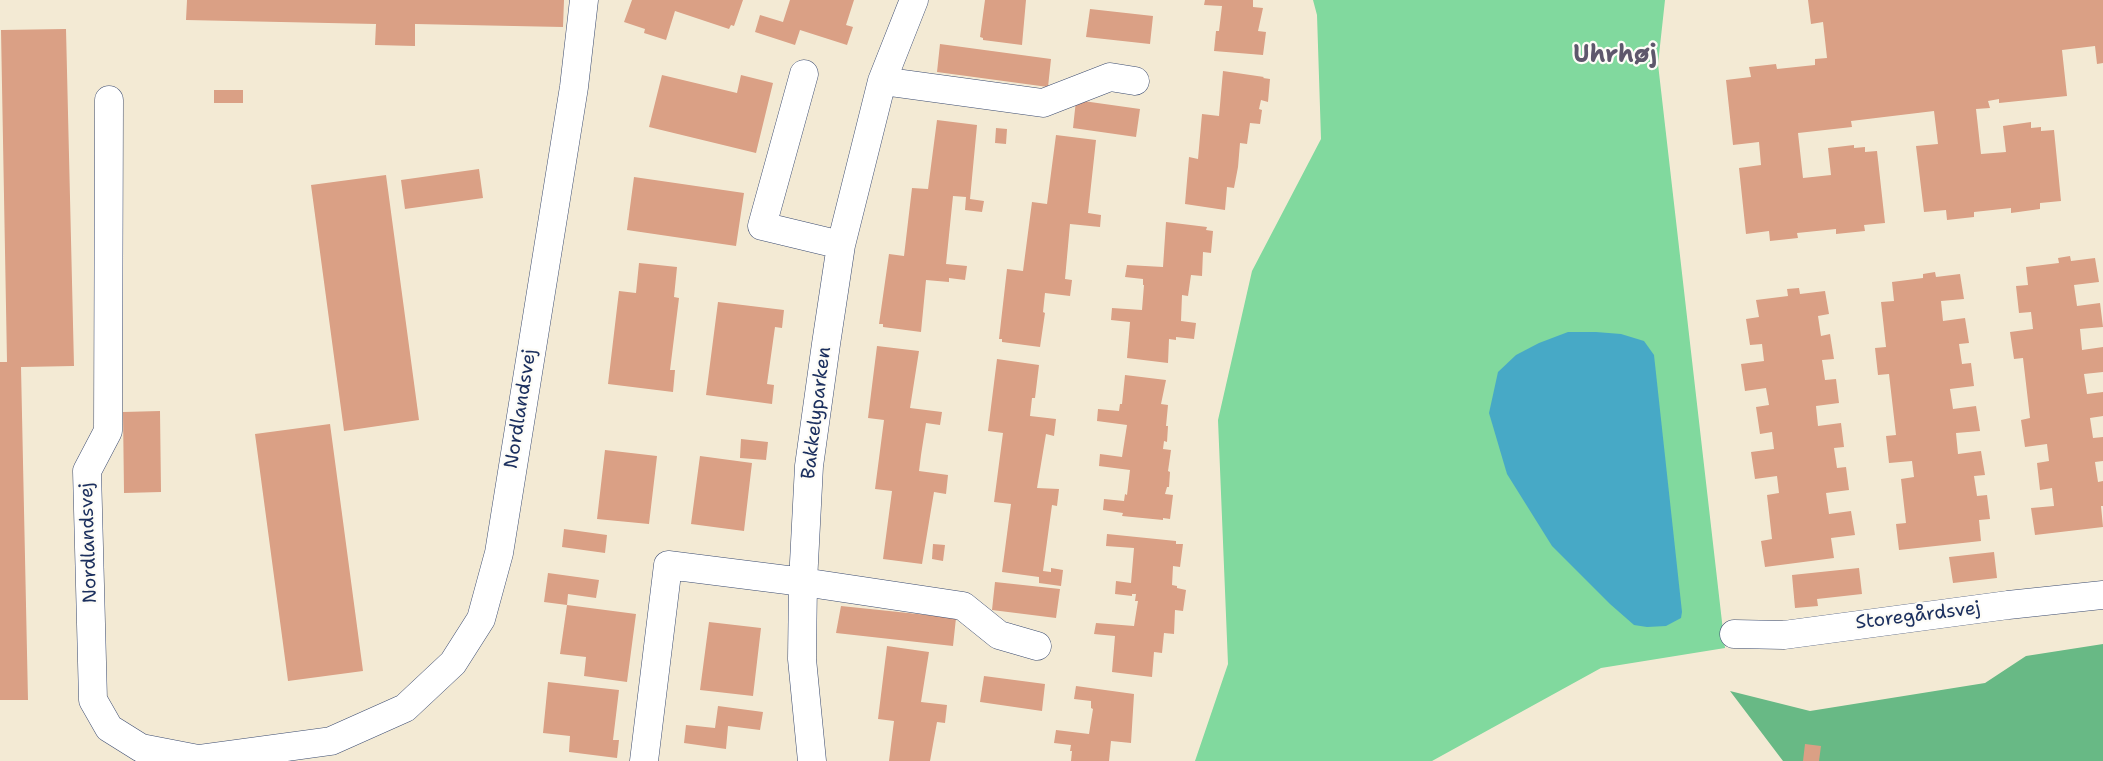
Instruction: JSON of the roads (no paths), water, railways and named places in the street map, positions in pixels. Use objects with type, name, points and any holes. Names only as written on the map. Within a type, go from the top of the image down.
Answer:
[{"type":"street","name":"Nordlandsvej","points":[[110,100],[108,431],[86,471],[93,700],[109,728],[141,748],[198,759],[332,751],[406,708],[453,663],[481,619],[499,553],[572,94],[584,0]]},
{"type":"street","name":"Bakkelyparken","points":[[812,761],[802,659],[803,582],[809,466],[841,245],[882,81],[914,0]]},
{"type":"street","points":[[804,74],[762,226],[841,245]]},
{"type":"street","points":[[882,81],[1043,103],[1110,77],[1136,81]]},
{"type":"street","points":[[644,761],[668,565],[803,582],[963,606],[999,635],[1036,646]]},
{"type":"street","name":"Storegårdsvej","points":[[1734,634],[1784,634],[2103,594]]},
{"type":"water","points":[[1568,332],[1621,334],[1644,341],[1654,355],[1682,612],[1681,618],[1666,626],[1647,627],[1634,625],[1610,604],[1552,546],[1507,474],[1489,413],[1498,372],[1516,355],[1539,343]]},
{"type":"district","name":"Uhrhøj","points":[[1615,56]]}]
